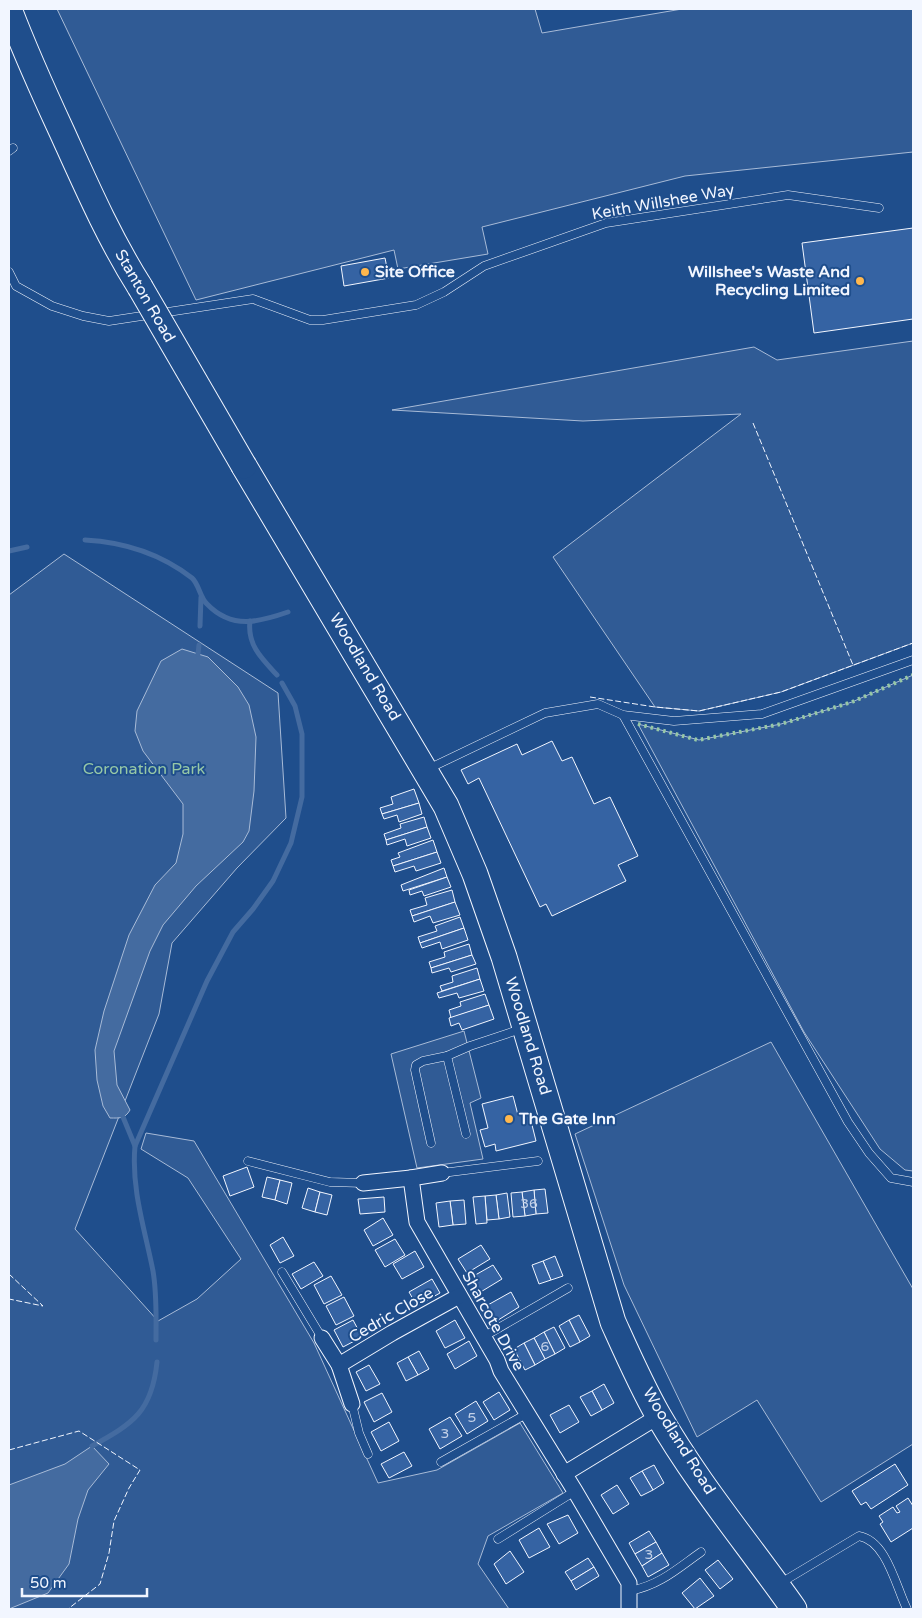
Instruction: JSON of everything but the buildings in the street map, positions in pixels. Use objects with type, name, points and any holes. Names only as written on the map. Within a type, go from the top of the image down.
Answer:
[{"type":"highway","name":"Stanton Road","points":[[9,10],[31,66],[118,252],[306,569]]},
{"type":"highway","name":"Woodland Road","points":[[306,569],[446,806],[475,874],[504,957],[523,1028],[557,1130],[587,1240],[613,1322],[659,1416],[794,1609]]},
{"type":"street","points":[[363,1183],[442,1173]]},
{"type":"street","name":"Sharcote Drive","points":[[411,1178],[417,1222],[497,1360],[500,1371],[528,1413],[629,1583],[630,1591]]},
{"type":"street","name":"Cedric Close","points":[[340,1365],[392,1333],[459,1296]]},
{"type":"street","name":"Cedric Close","points":[[322,1338],[340,1365],[352,1404]]},
{"type":"street","points":[[564,1474],[659,1416]]},
{"type":"street","points":[[629,1609],[630,1591]]},
{"type":"lane","name":"Keith Willshee Way","points":[[9,272],[16,286],[52,306],[83,316],[109,320],[252,299],[310,320],[323,320],[416,305],[444,292],[484,266],[606,223],[788,195],[879,208]]},
{"type":"lane","points":[[426,771],[545,714],[598,704],[623,715],[674,721],[762,714],[913,660]]},
{"type":"lane","points":[[623,715],[848,1122],[891,1178],[913,1182]]},
{"type":"lane","points":[[431,1143],[415,1070],[416,1065],[423,1061],[447,1056],[523,1028]]},
{"type":"lane","points":[[447,1056],[466,1134]]},
{"type":"lane","points":[[248,1161],[330,1182],[363,1183]]},
{"type":"lane","points":[[442,1173],[538,1161]]},
{"type":"lane","points":[[282,1272],[322,1338]]},
{"type":"lane","points":[[484,1337],[568,1288]]},
{"type":"lane","points":[[352,1404],[359,1433],[368,1454]]},
{"type":"lane","points":[[441,1462],[528,1413]]},
{"type":"lane","points":[[498,1539],[575,1491]]},
{"type":"lane","points":[[777,1585],[859,1536],[868,1537],[885,1557],[907,1609]]},
{"type":"lane","points":[[630,1591],[649,1587],[660,1581],[701,1552]]},
{"type":"shaded area","points":[[57,9],[535,9],[542,33],[682,9],[913,9],[913,152],[685,176],[482,227],[488,254],[398,269],[394,250],[196,300]]},
{"type":"shaded area","points":[[913,341],[913,643],[781,692],[699,711],[655,707],[553,557],[741,414],[583,421],[392,410],[754,347],[777,360]]},
{"type":"shaded area","name":"Coronation Park","points":[[64,554],[278,693],[286,818],[237,868],[172,943],[159,1014],[75,1229],[158,1321],[197,1299],[241,1259],[188,1178],[141,1149],[146,1133],[194,1141],[314,1343],[378,1483],[437,1470],[520,1423],[563,1493],[488,1536],[478,1564],[509,1609],[9,1609],[9,595]]},
{"type":"shaded area","points":[[182,649],[208,657],[238,687],[249,705],[256,737],[254,791],[249,831],[243,842],[196,886],[163,925],[150,951],[114,1051],[117,1085],[130,1110],[119,1118],[110,1118],[103,1106],[97,1080],[95,1050],[104,1011],[129,935],[155,885],[176,863],[183,834],[183,804],[143,751],[135,731],[137,711],[161,661]]},
{"type":"shaded area","points":[[913,675],[913,1171],[905,1170],[880,1149],[804,1032],[638,724],[699,740],[781,724],[852,702]]},
{"type":"shaded area","name":"The Gate Inn","points":[[464,1031],[481,1098],[470,1103],[483,1159],[417,1168],[391,1054]]},
{"type":"shaded area","points":[[771,1042],[913,1289],[913,1444],[821,1502],[757,1400],[697,1437],[624,1285],[575,1134]]},
{"type":"shaded area","points":[[92,1446],[109,1464],[88,1490],[78,1519],[69,1564],[48,1593],[9,1609],[9,1485],[65,1464]]},
{"type":"waterway","points":[[85,540],[113,543],[141,551],[168,562],[192,578],[205,601],[216,612],[226,618],[246,622],[267,619],[288,612]]},
{"type":"waterway","points":[[9,551],[27,547]]},
{"type":"waterway","points":[[200,626],[201,597]]},
{"type":"waterway","points":[[250,621],[253,644],[261,657],[277,675]]},
{"type":"waterway","points":[[198,654],[199,645]]},
{"type":"waterway","points":[[156,1340],[154,1280],[137,1194],[134,1162],[135,1146],[207,981],[233,932],[253,909],[273,881],[291,843],[302,797],[302,734],[295,706],[282,683]]},
{"type":"waterway","points":[[123,1117],[135,1146]]},
{"type":"waterway","points":[[92,1446],[119,1430],[138,1414],[151,1393],[157,1362]]},
{"type":"hedge","points":[[638,724],[698,740],[781,724],[852,702],[913,675]]},
{"type":"fence","points":[[753,423],[853,665]]},
{"type":"fence","points":[[590,697],[655,707],[699,711],[781,692],[913,643]]},
{"type":"fence","points":[[9,1274],[43,1306],[9,1299]]},
{"type":"fence","points":[[9,1450],[79,1431],[140,1470],[129,1488],[114,1521],[109,1553],[100,1584],[68,1609]]},
{"type":"place","name":"Site Office","points":[[365,272]]},
{"type":"place","name":"Willshee's Waste And Recycling Limited","points":[[860,281]]},
{"type":"place","name":"The Gate Inn","points":[[509,1119]]}]
